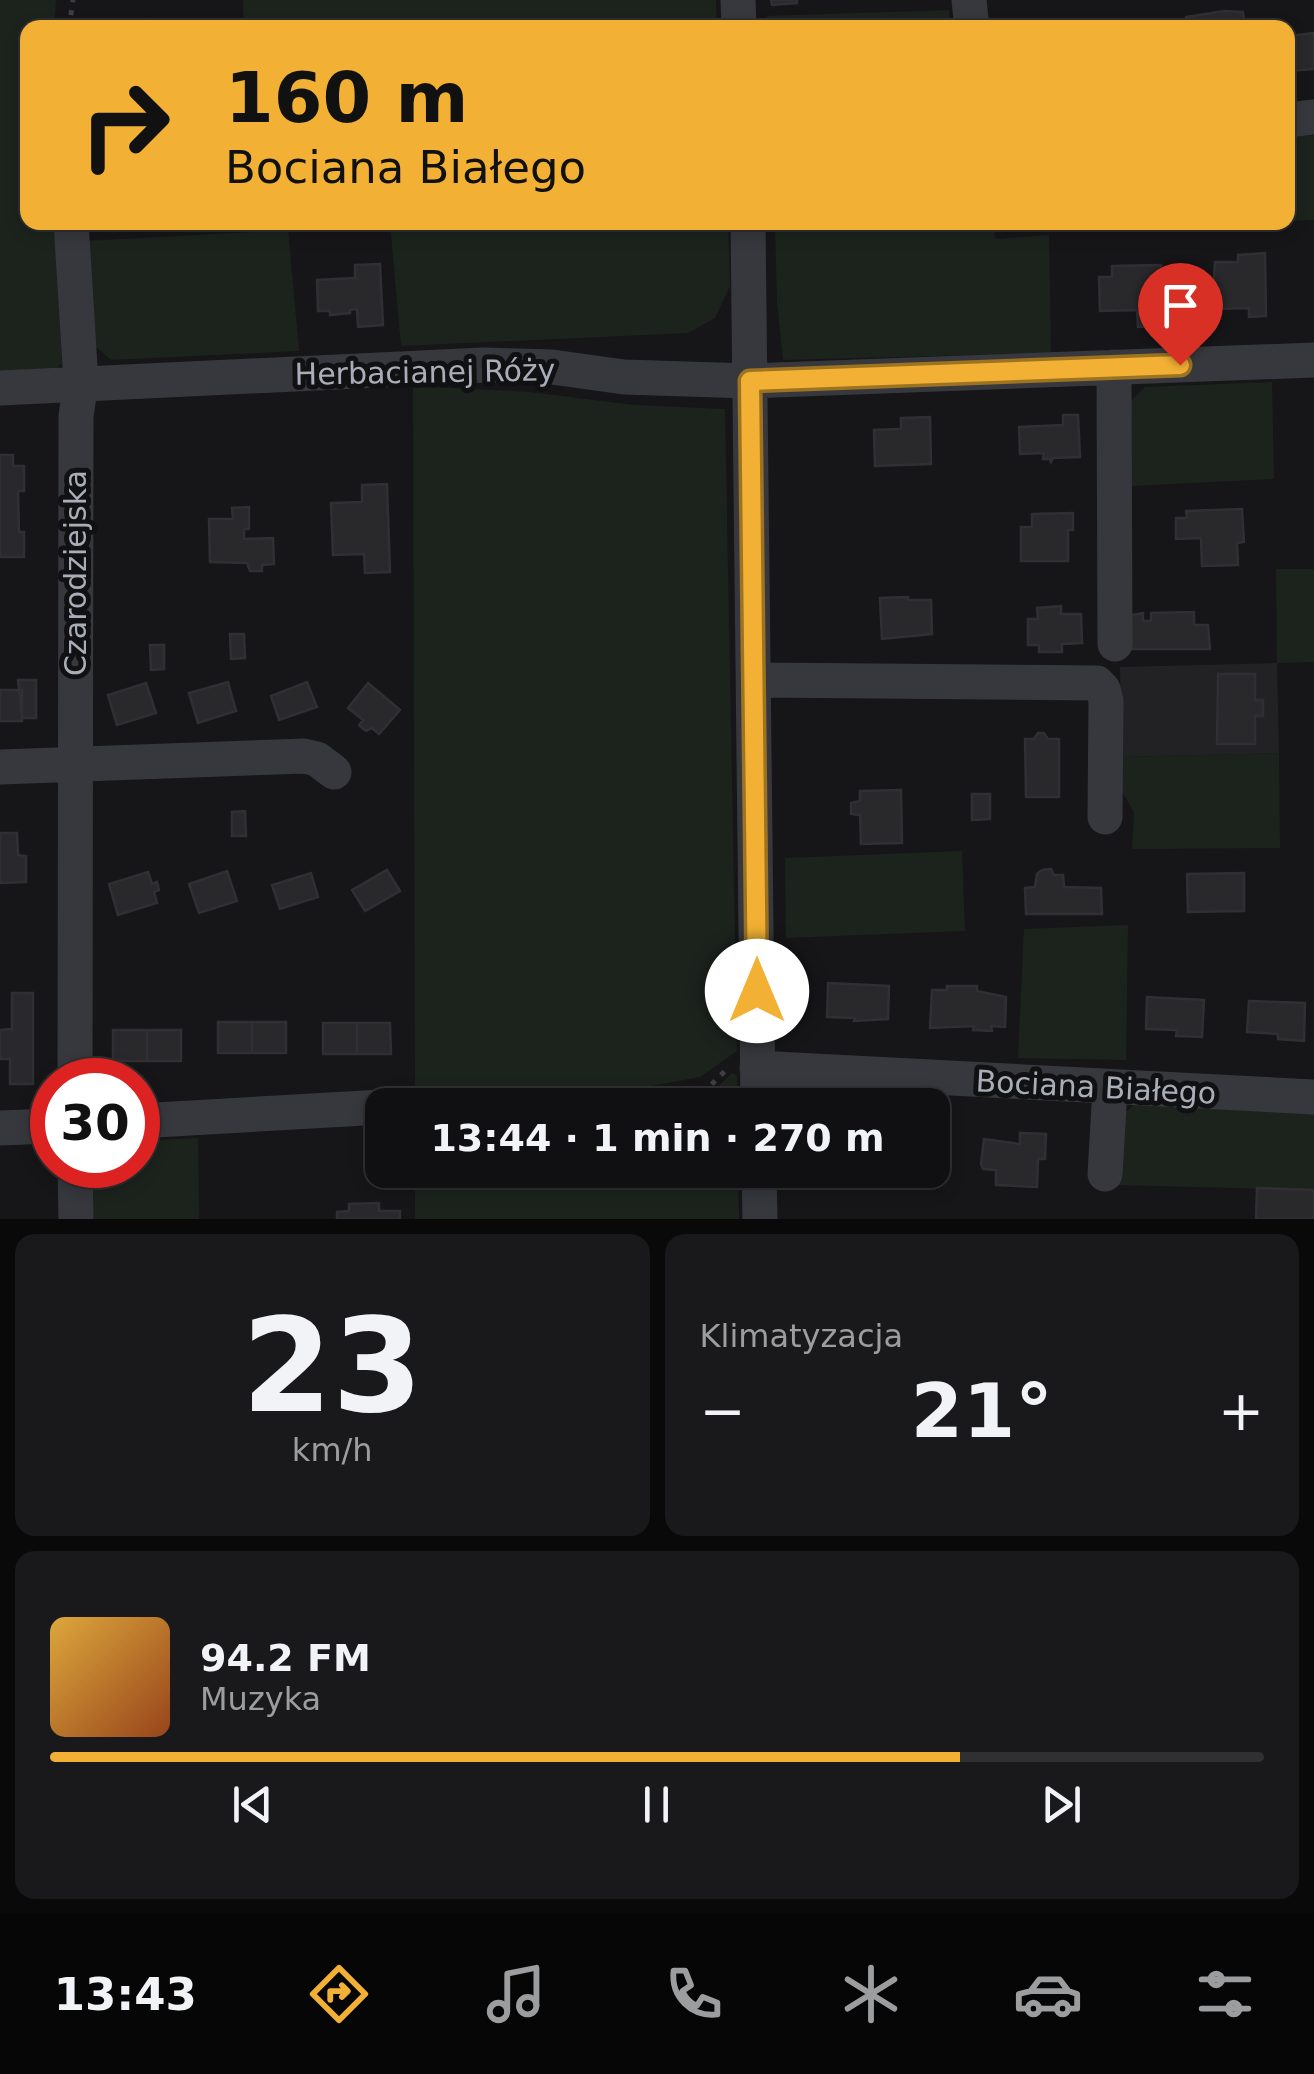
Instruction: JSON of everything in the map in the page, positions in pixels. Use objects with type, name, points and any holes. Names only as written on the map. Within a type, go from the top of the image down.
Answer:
[{"type":"street","name":"Czarodziejska","points":[[71,230],[80,382],[76,416],[74,1058]]},
{"type":"street","points":[[748,230],[758,1088]]},
{"type":"street","points":[[750,381],[1314,360]]},
{"type":"street","name":"Herbacianej Róży","points":[[0,388],[484,365],[624,377],[750,381]]},
{"type":"street","points":[[1114,367],[1115,644]]},
{"type":"street","points":[[755,680],[1097,683],[1106,702],[1105,817]]},
{"type":"street","points":[[0,767],[304,756],[317,759],[334,772]]},
{"type":"street","name":"Bociana Białego","points":[[757,1057],[1110,1088],[1314,1097]]},
{"type":"street","points":[[1105,1174],[1110,1088]]},
{"type":"street","points":[[160,1120],[365,1108]]},
{"type":"street","points":[[0,1128],[30,1127]]},
{"type":"street","points":[[75,1188],[76,1219]]},
{"type":"street","points":[[759,1188],[760,1219]]},
{"type":"path","points":[[705,1088],[742,1055],[757,1057]]},
{"type":"shaded area","points":[[0,0],[56,0],[55,20],[20,20],[20,230],[55,230],[62,364],[48,373],[0,377]]},
{"type":"shaded area","points":[[243,0],[716,0],[717,20],[244,20]]},
{"type":"shaded area","points":[[949,10],[950,20],[767,20],[767,16]]},
{"type":"shaded area","points":[[1314,135],[1314,220],[1295,221],[1295,136]]},
{"type":"shaded area","points":[[288,230],[299,351],[111,360],[93,344],[84,241]]},
{"type":"shaded area","points":[[391,230],[728,230],[730,286],[715,318],[688,333],[401,346]]},
{"type":"shaded area","points":[[775,230],[994,230],[995,239],[1049,235],[1051,353],[783,360]]},
{"type":"shaded area","points":[[1272,382],[1274,479],[1132,486],[1126,406],[1145,387]]},
{"type":"shaded area","points":[[413,386],[725,409],[737,1051],[700,1077],[640,1088],[415,1088]]},
{"type":"shaded area","points":[[1276,569],[1314,569],[1314,662],[1277,663]]},
{"type":"shaded area","points":[[1277,663],[1279,753],[1122,757],[1120,667]]},
{"type":"shaded area","points":[[1279,753],[1280,848],[1132,849],[1134,812],[1121,790],[1122,757]]},
{"type":"shaded area","points":[[962,851],[965,931],[786,938],[785,858]]},
{"type":"shaded area","points":[[1128,925],[1126,1060],[1018,1058],[1024,929]]},
{"type":"shaded area","points":[[732,1073],[737,1076],[737,1088],[716,1088]]},
{"type":"shaded area","points":[[1140,1099],[1314,1106],[1314,1190],[1119,1185],[1121,1117]]},
{"type":"shaded area","points":[[198,1138],[199,1219],[90,1219],[89,1188],[160,1188],[160,1140]]},
{"type":"shaded area","points":[[415,1188],[738,1188],[739,1219],[415,1219]]},
{"type":"building","points":[[771,0],[797,0],[797,3],[772,5]]},
{"type":"building","points":[[1224,11],[1243,12],[1244,20],[1186,20]]},
{"type":"building","points":[[1314,33],[1314,69],[1295,70],[1295,35]]},
{"type":"building","points":[[1265,253],[1266,316],[1249,317],[1249,308],[1217,309],[1213,294],[1215,262],[1238,262],[1238,255]]},
{"type":"building","points":[[380,264],[383,325],[358,327],[357,309],[330,315],[330,311],[318,311],[317,280],[355,278],[355,265]]},
{"type":"building","points":[[1161,265],[1163,326],[1138,327],[1137,310],[1100,311],[1099,277],[1112,277],[1112,266]]},
{"type":"building","points":[[1063,415],[1078,415],[1080,457],[1053,458],[1051,462],[1043,459],[1044,453],[1020,454],[1019,427],[1063,425]]},
{"type":"building","points":[[930,417],[931,464],[875,466],[874,430],[901,429],[901,418]]},
{"type":"building","points":[[0,455],[13,455],[13,466],[24,466],[24,491],[18,491],[24,557],[0,557]]},
{"type":"building","points":[[387,484],[390,572],[365,573],[364,554],[333,555],[331,503],[362,502],[362,485]]},
{"type":"building","points":[[249,507],[249,529],[244,529],[244,539],[273,538],[274,564],[262,565],[262,571],[250,571],[247,563],[210,562],[209,519],[233,519],[232,508]]},
{"type":"building","points":[[1242,509],[1244,542],[1237,543],[1238,565],[1202,566],[1201,538],[1176,539],[1176,518],[1187,518],[1186,511]]},
{"type":"building","points":[[1073,513],[1073,530],[1068,530],[1068,561],[1021,561],[1021,527],[1032,527],[1032,514]]},
{"type":"building","points":[[880,598],[931,600],[932,634],[882,639]]},
{"type":"building","points":[[1061,606],[1061,614],[1081,614],[1082,643],[1062,644],[1062,652],[1039,652],[1039,645],[1028,645],[1028,619],[1038,619],[1037,608]]},
{"type":"building","points":[[1194,612],[1194,625],[1208,625],[1210,649],[1127,649],[1126,616],[1143,613],[1143,621],[1151,621],[1151,613]]},
{"type":"building","points":[[230,634],[244,634],[245,658],[231,659]]},
{"type":"building","points":[[150,645],[164,645],[164,669],[151,670]]},
{"type":"building","points":[[1218,674],[1255,674],[1255,700],[1263,700],[1263,716],[1255,716],[1255,744],[1217,744]]},
{"type":"building","points":[[18,680],[36,680],[36,718],[22,718]]},
{"type":"building","points":[[228,682],[236,711],[198,723],[189,693]]},
{"type":"building","points":[[307,682],[317,707],[279,720],[271,696]]},
{"type":"building","points":[[146,683],[156,713],[117,725],[108,695]]},
{"type":"building","points":[[368,683],[400,710],[379,734],[372,728],[366,731],[359,725],[363,720],[348,708]]},
{"type":"building","points":[[0,690],[22,690],[22,721],[0,721]]},
{"type":"building","points":[[1038,733],[1044,733],[1048,739],[1059,739],[1059,797],[1026,797],[1025,739],[1034,739]]},
{"type":"building","points":[[901,790],[902,843],[861,844],[860,815],[851,814],[851,803],[860,801],[860,791]]},
{"type":"building","points":[[972,794],[990,794],[990,819],[972,820]]},
{"type":"building","points":[[245,811],[246,836],[232,836],[232,812]]},
{"type":"building","points":[[0,833],[17,833],[18,855],[26,856],[26,882],[0,883]]},
{"type":"building","points":[[1051,869],[1054,875],[1063,875],[1064,887],[1101,888],[1102,914],[1026,914],[1025,888],[1035,887],[1037,874]]},
{"type":"building","points":[[387,870],[400,891],[365,911],[352,890]]},
{"type":"building","points":[[227,871],[237,901],[199,913],[189,884]]},
{"type":"building","points":[[148,872],[152,884],[157,882],[157,903],[118,915],[109,884]]},
{"type":"building","points":[[311,873],[318,897],[280,909],[272,885]]},
{"type":"building","points":[[1244,873],[1244,911],[1188,912],[1187,874]]},
{"type":"building","points":[[828,983],[889,986],[888,1019],[854,1021],[855,1018],[827,1017]]},
{"type":"building","points":[[947,986],[977,986],[977,991],[1006,997],[1005,1027],[991,1026],[992,1031],[973,1030],[974,1026],[930,1028],[932,990],[947,990]]},
{"type":"building","points":[[12,993],[33,993],[30,1084],[10,1084],[10,1059],[0,1059],[0,1030],[12,1029]]},
{"type":"building","points":[[1147,997],[1204,1000],[1202,1037],[1176,1036],[1177,1030],[1146,1029]]},
{"type":"building","points":[[1249,1001],[1305,1003],[1304,1041],[1247,1032]]},
{"type":"building","points":[[218,1022],[252,1022],[252,1053],[218,1053]]},
{"type":"building","points":[[252,1022],[286,1022],[286,1053],[252,1053]]},
{"type":"building","points":[[323,1023],[357,1023],[357,1054],[323,1054]]},
{"type":"building","points":[[357,1023],[390,1023],[391,1054],[357,1054]]},
{"type":"building","points":[[113,1030],[147,1030],[147,1058],[113,1058]]},
{"type":"building","points":[[147,1030],[181,1030],[181,1061],[147,1058]]},
{"type":"building","points":[[1020,1133],[1046,1134],[1045,1159],[1038,1159],[1037,1187],[996,1185],[996,1170],[983,1169],[981,1164],[984,1139],[1020,1144]]},
{"type":"building","points":[[1257,1188],[1314,1190],[1314,1219],[1256,1219]]},
{"type":"building","points":[[379,1203],[379,1211],[400,1211],[400,1219],[337,1219],[337,1212],[349,1211],[349,1204]]},
{"type":"route","points":[[757,991],[750,381],[1180,365]]}]
